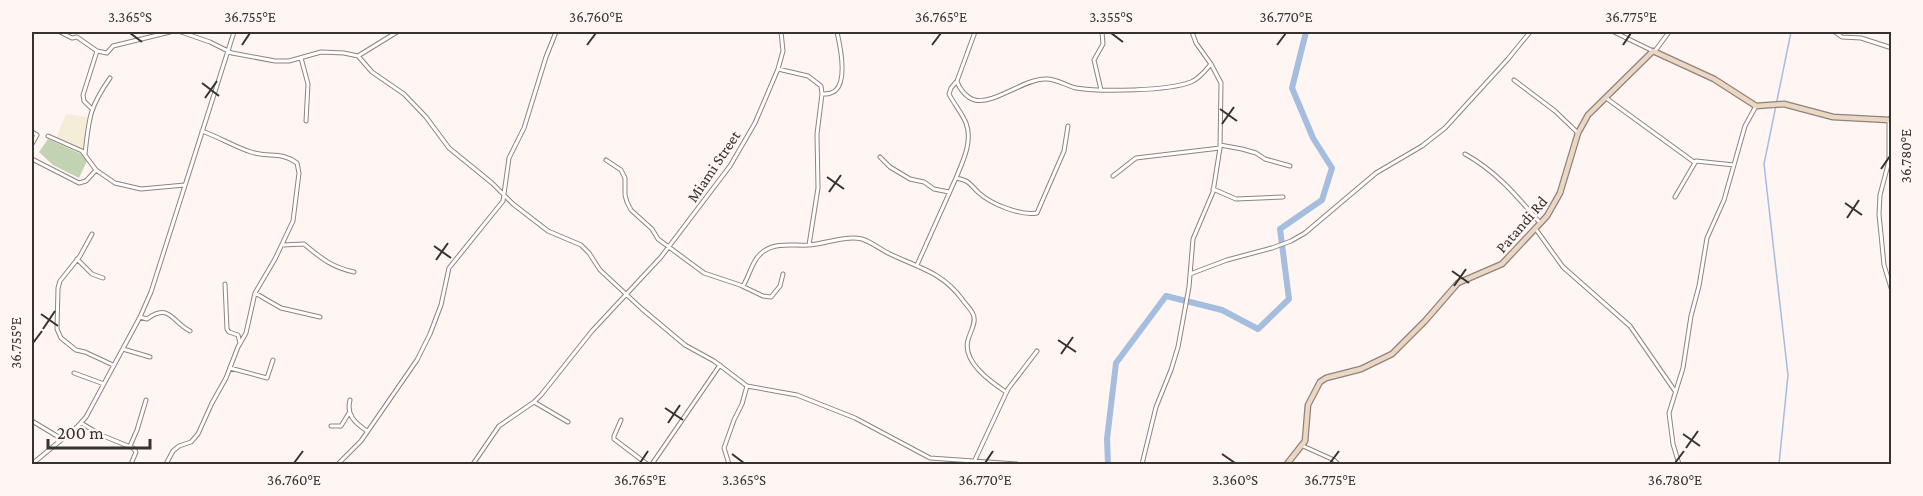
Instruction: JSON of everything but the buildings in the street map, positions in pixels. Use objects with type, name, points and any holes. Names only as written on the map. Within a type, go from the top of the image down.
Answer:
[{"type":"street","points":[[60,32],[72,38],[77,37],[97,51],[107,53],[113,46],[170,32]]},
{"type":"street","points":[[181,32],[210,42],[227,51],[285,62],[325,52],[358,56],[397,32]]},
{"type":"street","points":[[35,463],[81,423],[140,317],[151,292],[234,32]]},
{"type":"street","points":[[338,465],[356,447],[417,360],[441,305],[449,268],[501,204],[509,158],[524,128],[556,32]]},
{"type":"street","name":"Miami Street","points":[[473,465],[499,426],[534,402],[549,386],[586,337],[669,247],[697,212],[742,147],[762,109],[783,51],[781,32]]},
{"type":"street","points":[[822,94],[834,92],[839,86],[842,69],[837,32]]},
{"type":"street","points":[[918,265],[966,150],[968,136],[966,124],[949,94],[957,81],[975,32]]},
{"type":"street","points":[[1101,90],[1094,60],[1103,44],[1102,32]]},
{"type":"street","points":[[1142,465],[1156,407],[1172,370],[1178,347],[1190,274],[1193,239],[1214,189],[1220,147],[1221,83],[1196,43],[1192,32]]},
{"type":"street","points":[[1190,274],[1227,260],[1291,241],[1305,233],[1376,173],[1422,146],[1445,128],[1530,32]]},
{"type":"street","points":[[1614,32],[1720,82],[1756,106],[1782,104],[1833,117],[1891,119],[1889,161],[1880,195],[1879,214],[1882,250],[1892,291]]},
{"type":"street","points":[[1654,51],[1669,32]]},
{"type":"street","points":[[1835,32],[1842,37],[1861,38],[1892,48]]},
{"type":"street","points":[[91,108],[84,101],[83,95],[97,51]]},
{"type":"street","name":"Patandi Rd","points":[[1303,446],[1307,434],[1306,419],[1310,398],[1323,380],[1360,369],[1392,354],[1458,283],[1502,264],[1540,224],[1558,197],[1578,133],[1588,115],[1654,51]]},
{"type":"street","points":[[358,56],[372,72],[408,98],[449,147],[504,196],[548,231],[581,245],[589,253],[598,269],[625,295],[685,345],[720,365],[747,386],[797,395],[855,418],[930,458],[1017,465]]},
{"type":"street","points":[[301,58],[308,84],[306,121]]},
{"type":"street","points":[[957,81],[967,96],[976,100],[997,96],[1042,79],[1053,80],[1075,88],[1141,90],[1188,83],[1195,80],[1211,64]]},
{"type":"street","points":[[778,69],[814,79],[821,87],[817,134],[818,188],[809,245]]},
{"type":"street","points":[[85,154],[89,116],[97,97],[110,78]]},
{"type":"street","points":[[1514,80],[1555,111],[1578,133]]},
{"type":"street","points":[[1605,97],[1694,162],[1734,165]]},
{"type":"street","points":[[1679,465],[1672,444],[1669,423],[1675,392],[1683,368],[1707,238],[1724,200],[1742,134],[1756,106]]},
{"type":"street","points":[[956,178],[970,182],[980,194],[1010,210],[1036,214],[1064,151],[1068,126]]},
{"type":"street","points":[[166,465],[173,451],[191,442],[198,434],[230,368],[247,329],[255,293],[282,245],[294,217],[299,173],[297,163],[281,155],[252,152],[202,131]]},
{"type":"street","points":[[32,132],[37,135],[32,144]]},
{"type":"street","points":[[48,136],[85,154],[96,170],[116,183],[154,189],[185,185]]},
{"type":"street","points":[[1113,177],[1136,158],[1220,147],[1242,149],[1290,166]]},
{"type":"street","points":[[1465,154],[1483,164],[1496,175],[1540,224]]},
{"type":"street","points":[[880,157],[910,179],[924,182],[934,189],[949,192]]},
{"type":"street","points":[[32,159],[79,183],[86,181],[96,170]]},
{"type":"street","points":[[606,160],[619,168],[624,176],[625,195],[631,210],[669,247],[704,273],[771,297],[780,286],[783,274]]},
{"type":"street","points":[[1676,197],[1694,162]]},
{"type":"street","points":[[1214,189],[1236,198],[1283,197]]},
{"type":"street","points":[[1535,228],[1563,267],[1630,326],[1675,392]]},
{"type":"street","points":[[92,234],[58,285],[57,329],[61,338],[75,350],[85,352],[113,365]]},
{"type":"street","points":[[742,286],[753,264],[764,251],[788,244],[809,245],[861,239],[896,258],[918,265],[953,287],[973,313],[974,322],[968,341],[968,351],[986,378],[1006,392]]},
{"type":"street","points":[[282,245],[304,244],[315,255],[327,262],[354,272]]},
{"type":"street","points":[[77,259],[92,274],[103,278]]},
{"type":"street","points":[[225,284],[227,329],[229,332],[236,333],[240,343]]},
{"type":"street","points":[[255,293],[281,308],[320,317]]},
{"type":"street","points":[[140,317],[147,319],[155,313],[165,312],[190,331]]},
{"type":"street","points":[[123,349],[150,357]]},
{"type":"street","points":[[974,462],[1006,392],[1036,351]]},
{"type":"street","points":[[230,368],[267,378],[273,360]]},
{"type":"street","points":[[652,465],[720,365]]},
{"type":"street","points":[[74,373],[104,384]]},
{"type":"street","points":[[729,465],[724,448],[747,386]]},
{"type":"street","points":[[130,446],[146,400]]},
{"type":"street","points":[[332,426],[340,427],[349,413],[350,400]]},
{"type":"street","points":[[534,402],[568,422]]},
{"type":"street","points":[[349,413],[356,423],[367,431]]},
{"type":"street","points":[[621,420],[614,436],[615,439],[647,465]]},
{"type":"street","points":[[32,421],[62,439]]},
{"type":"street","points":[[81,423],[101,435],[130,446],[136,452],[132,465]]},
{"type":"street","points":[[1287,465],[1303,446],[1334,460],[1338,465]]},
{"type":"shaded area","points":[[66,114],[87,117],[84,149],[56,138]]},
{"type":"green space","points":[[48,139],[81,154],[87,161],[79,178],[53,165],[39,152]]},
{"type":"waterway","points":[[1108,464],[1107,439],[1116,363],[1166,296],[1222,310],[1258,329],[1289,299],[1280,229],[1322,200],[1332,168],[1313,138],[1292,88],[1306,32]]},
{"type":"waterway","points":[[1779,464],[1788,375],[1764,164],[1791,32]]}]
